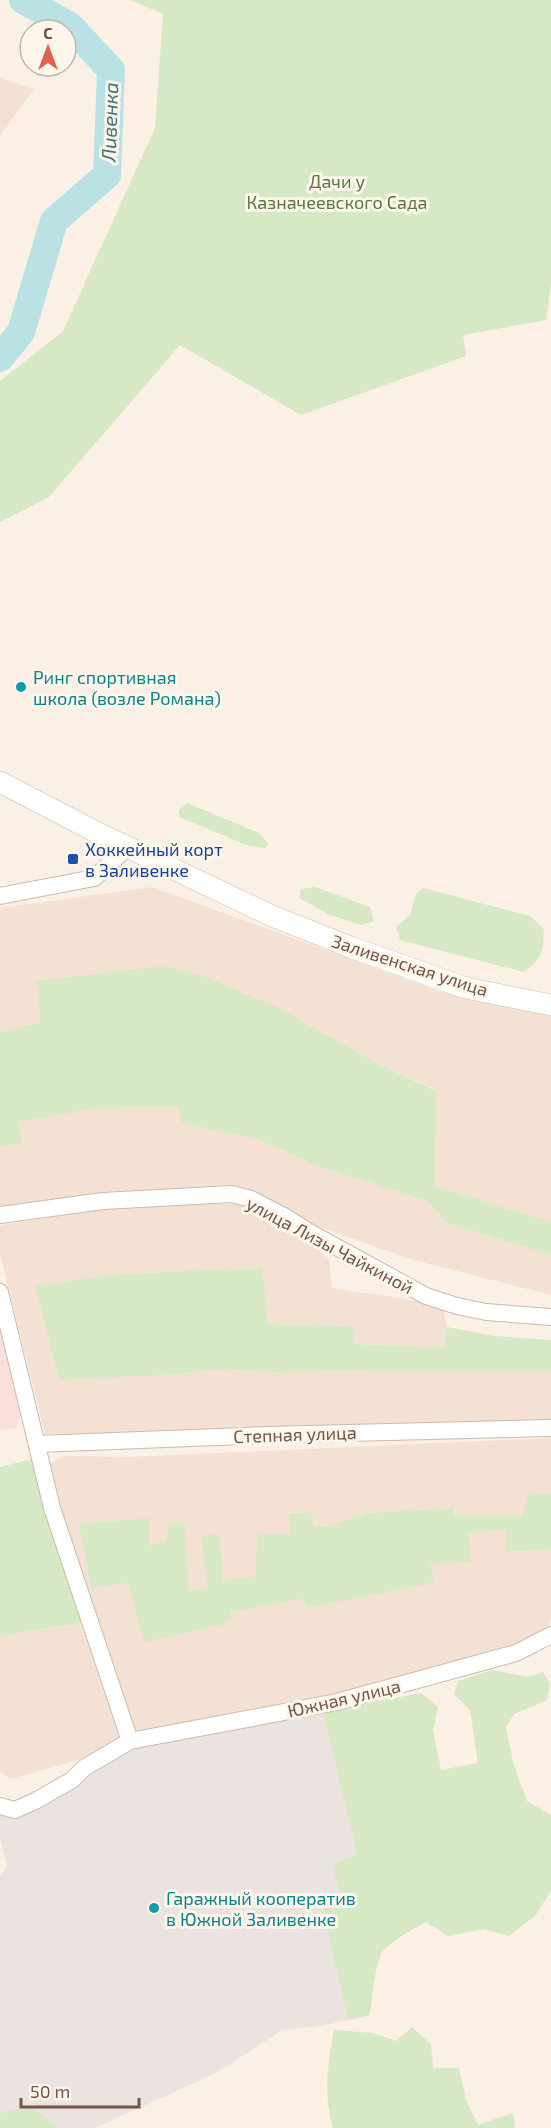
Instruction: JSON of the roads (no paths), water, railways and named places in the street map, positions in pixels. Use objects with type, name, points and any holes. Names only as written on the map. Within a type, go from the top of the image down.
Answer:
[{"type":"street","name":"Заливенская улица","points":[[0,782],[98,833],[272,916],[353,948],[466,988],[551,1005]]},
{"type":"street","points":[[0,896],[94,879],[128,846]]},
{"type":"street","name":"улица Лизы Чайкиной","points":[[0,1215],[103,1201],[232,1194],[251,1199],[282,1215],[426,1296],[457,1306],[486,1311],[551,1317]]},
{"type":"street","points":[[0,1292],[52,1508],[130,1741]]},
{"type":"street","name":"Степная улица","points":[[38,1444],[267,1435],[551,1428]]},
{"type":"street","name":"Южная улица","points":[[0,1806],[15,1810],[35,1801],[72,1780],[84,1768],[130,1741],[337,1702],[516,1653],[551,1635]]},
{"type":"waterway","name":"Ливенка","points":[[0,358],[21,332],[54,221],[107,175],[111,70],[70,26],[23,0]]},
{"type":"place","name":"Ринг спортивная школа (возле Романа)","points":[[21,687]]},
{"type":"place","name":"Хоккейный корт в Заливенке","points":[[73,859]]},
{"type":"place","name":"Гаражный кооператив в Южной Заливенке","points":[[154,1908]]},
{"type":"park label","name":"Дачи у Казначеевского Сада","points":[[337,192]]}]
